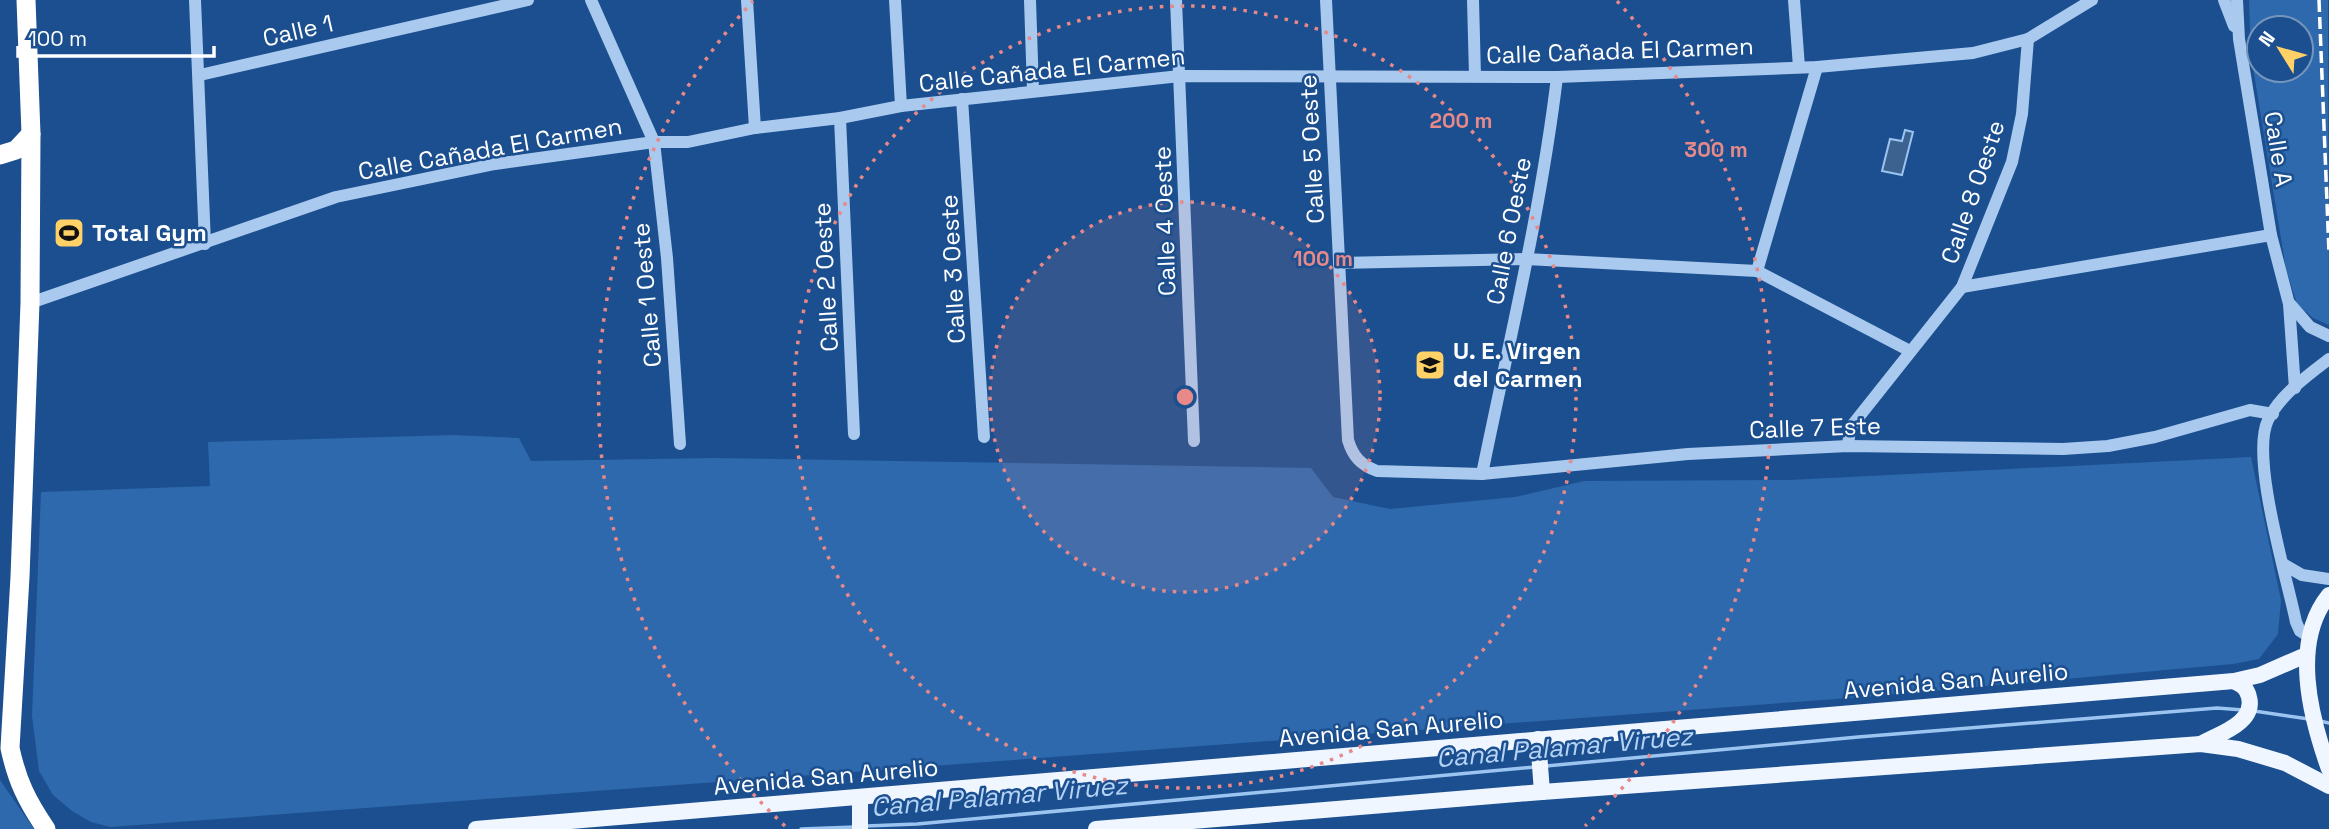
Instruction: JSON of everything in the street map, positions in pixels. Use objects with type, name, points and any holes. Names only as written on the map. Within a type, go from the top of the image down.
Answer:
[{"type":"highway","points":[[26,0],[31,134],[30,303],[20,577],[10,748],[16,775],[30,806],[46,829]]},
{"type":"highway","points":[[3,158],[24,143],[31,134]]},
{"type":"highway","points":[[3,158],[15,161],[30,170]]},
{"type":"main road","points":[[2329,595],[2319,607],[2308,636],[2306,654],[2318,737],[2329,769]]},
{"type":"main road","name":"Avenida San Aurelio","points":[[476,829],[860,805],[1538,746],[2234,681],[2260,675],[2306,654]]},
{"type":"main road","points":[[2201,744],[2241,722],[2247,714],[2249,694],[2243,685],[2234,681]]},
{"type":"main road","points":[[1096,829],[1541,787],[2201,744],[2238,749],[2285,763],[2329,786]]},
{"type":"main road","points":[[1538,746],[1541,787]]},
{"type":"main road","points":[[860,805],[860,829]]},
{"type":"street","points":[[195,0],[205,243]]},
{"type":"street","name":"Calle 1","points":[[200,75],[528,0]]},
{"type":"street","name":"Calle 1 Oeste","points":[[591,0],[654,142],[667,258],[680,444]]},
{"type":"street","points":[[747,0],[755,128]]},
{"type":"street","points":[[895,0],[901,106]]},
{"type":"street","points":[[1030,0],[1033,90]]},
{"type":"street","name":"Calle 4 Oeste","points":[[1176,0],[1194,440]]},
{"type":"street","name":"Calle 5 Oeste","points":[[1326,0],[1348,440],[1351,452],[1358,461]]},
{"type":"street","points":[[1473,0],[1475,76]]},
{"type":"street","points":[[1794,0],[1799,67]]},
{"type":"street","name":"Calle Cañada El Carmen","points":[[30,303],[336,197],[495,164],[654,142],[688,142],[755,128],[840,118],[901,106],[1180,76],[1557,77],[1818,67],[1973,52],[2028,39],[2092,0]]},
{"type":"street","points":[[2224,0],[2239,39]]},
{"type":"street","name":"Calle A","points":[[2237,0],[2239,39],[2271,235],[2289,303],[2295,388]]},
{"type":"street","name":"Calle 8 Oeste","points":[[1848,446],[1850,428],[1962,287],[1995,209],[2011,162],[2022,114],[2028,39]]},
{"type":"street","points":[[1757,271],[1818,67]]},
{"type":"street","name":"Calle 6 Oeste","points":[[1482,474],[1526,259],[1552,120],[1557,77]]},
{"type":"street","name":"Calle 3 Oeste","points":[[962,99],[984,437]]},
{"type":"street","name":"Calle 2 Oeste","points":[[840,118],[854,434]]},
{"type":"street","points":[[1962,287],[2271,235]]},
{"type":"street","points":[[1339,263],[1526,259],[1757,271],[1910,351]]},
{"type":"street","name":"Calle A","points":[[2289,303],[2310,327],[2329,336]]},
{"type":"street","points":[[2308,636],[2296,622],[2267,491],[2262,450],[2268,419],[2295,388],[2329,359]]},
{"type":"street","name":"Calle 7 Este","points":[[1358,461],[1377,471],[1482,474],[1688,454],[1848,446],[2063,449],[2108,446],[2155,437],[2250,410],[2273,414]]},
{"type":"street","points":[[2283,564],[2302,575],[2329,579]]},
{"type":"street","points":[[0,757],[16,775]]},
{"type":"shaded area","points":[[2249,0],[2328,0],[2329,325],[2313,318],[2297,304],[2286,269],[2256,84],[2315,84],[2315,14],[2250,14]]},
{"type":"shaded area","points":[[1905,130],[1913,132],[1902,175],[1882,171],[1890,139],[1902,141]]},
{"type":"shaded area","points":[[452,435],[519,438],[531,461],[713,458],[1311,468],[1333,497],[1390,509],[1515,497],[1584,481],[1789,480],[2251,457],[2281,600],[2278,634],[2259,659],[2233,664],[1863,697],[110,827],[91,822],[53,795],[39,771],[32,716],[41,492],[210,486],[208,442]]},
{"type":"shaded area","points":[[0,780],[34,829],[0,829]]},
{"type":"waterway","name":"Canal Palamar Viruez","points":[[1546,766],[2217,708],[2243,710]]},
{"type":"waterway","name":"Canal Palamar Viruez","points":[[2254,711],[2309,719]]},
{"type":"waterway","name":"Canal Palamar Viruez","points":[[2320,721],[2329,723]]},
{"type":"waterway","name":"Canal Palamar Viruez","points":[[866,826],[917,824],[1535,767]]},
{"type":"waterway","name":"Canal Palamar Viruez","points":[[801,829],[855,827]]},
{"type":"railway","points":[[2319,0],[2329,253]]},
{"type":"place","name":"Total Gym","points":[[69,233]]},
{"type":"place","name":"U. E. Virgen del Carmen","points":[[1430,365]]}]
